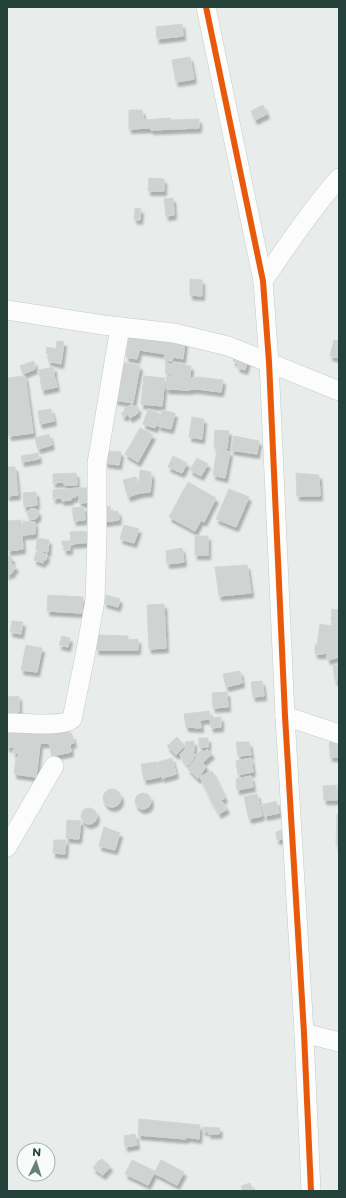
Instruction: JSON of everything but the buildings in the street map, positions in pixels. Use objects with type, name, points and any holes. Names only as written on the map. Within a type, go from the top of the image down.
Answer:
[{"type":"street","points":[[206,7],[263,280],[269,362],[285,716],[304,1033],[311,1191]]},
{"type":"street","points":[[263,280],[326,193],[339,178]]},
{"type":"street","points":[[7,310],[103,325],[174,333],[228,346],[339,391]]},
{"type":"street","points":[[7,723],[56,724],[68,722],[72,719],[85,656],[94,600],[97,538],[97,463],[120,327]]},
{"type":"street","points":[[285,716],[339,734]]},
{"type":"street","points":[[7,847],[54,766]]},
{"type":"street","points":[[304,1033],[339,1042]]},
{"type":"cycle path","points":[[206,7],[263,281],[269,362],[285,716],[304,1033],[311,1191]]}]
